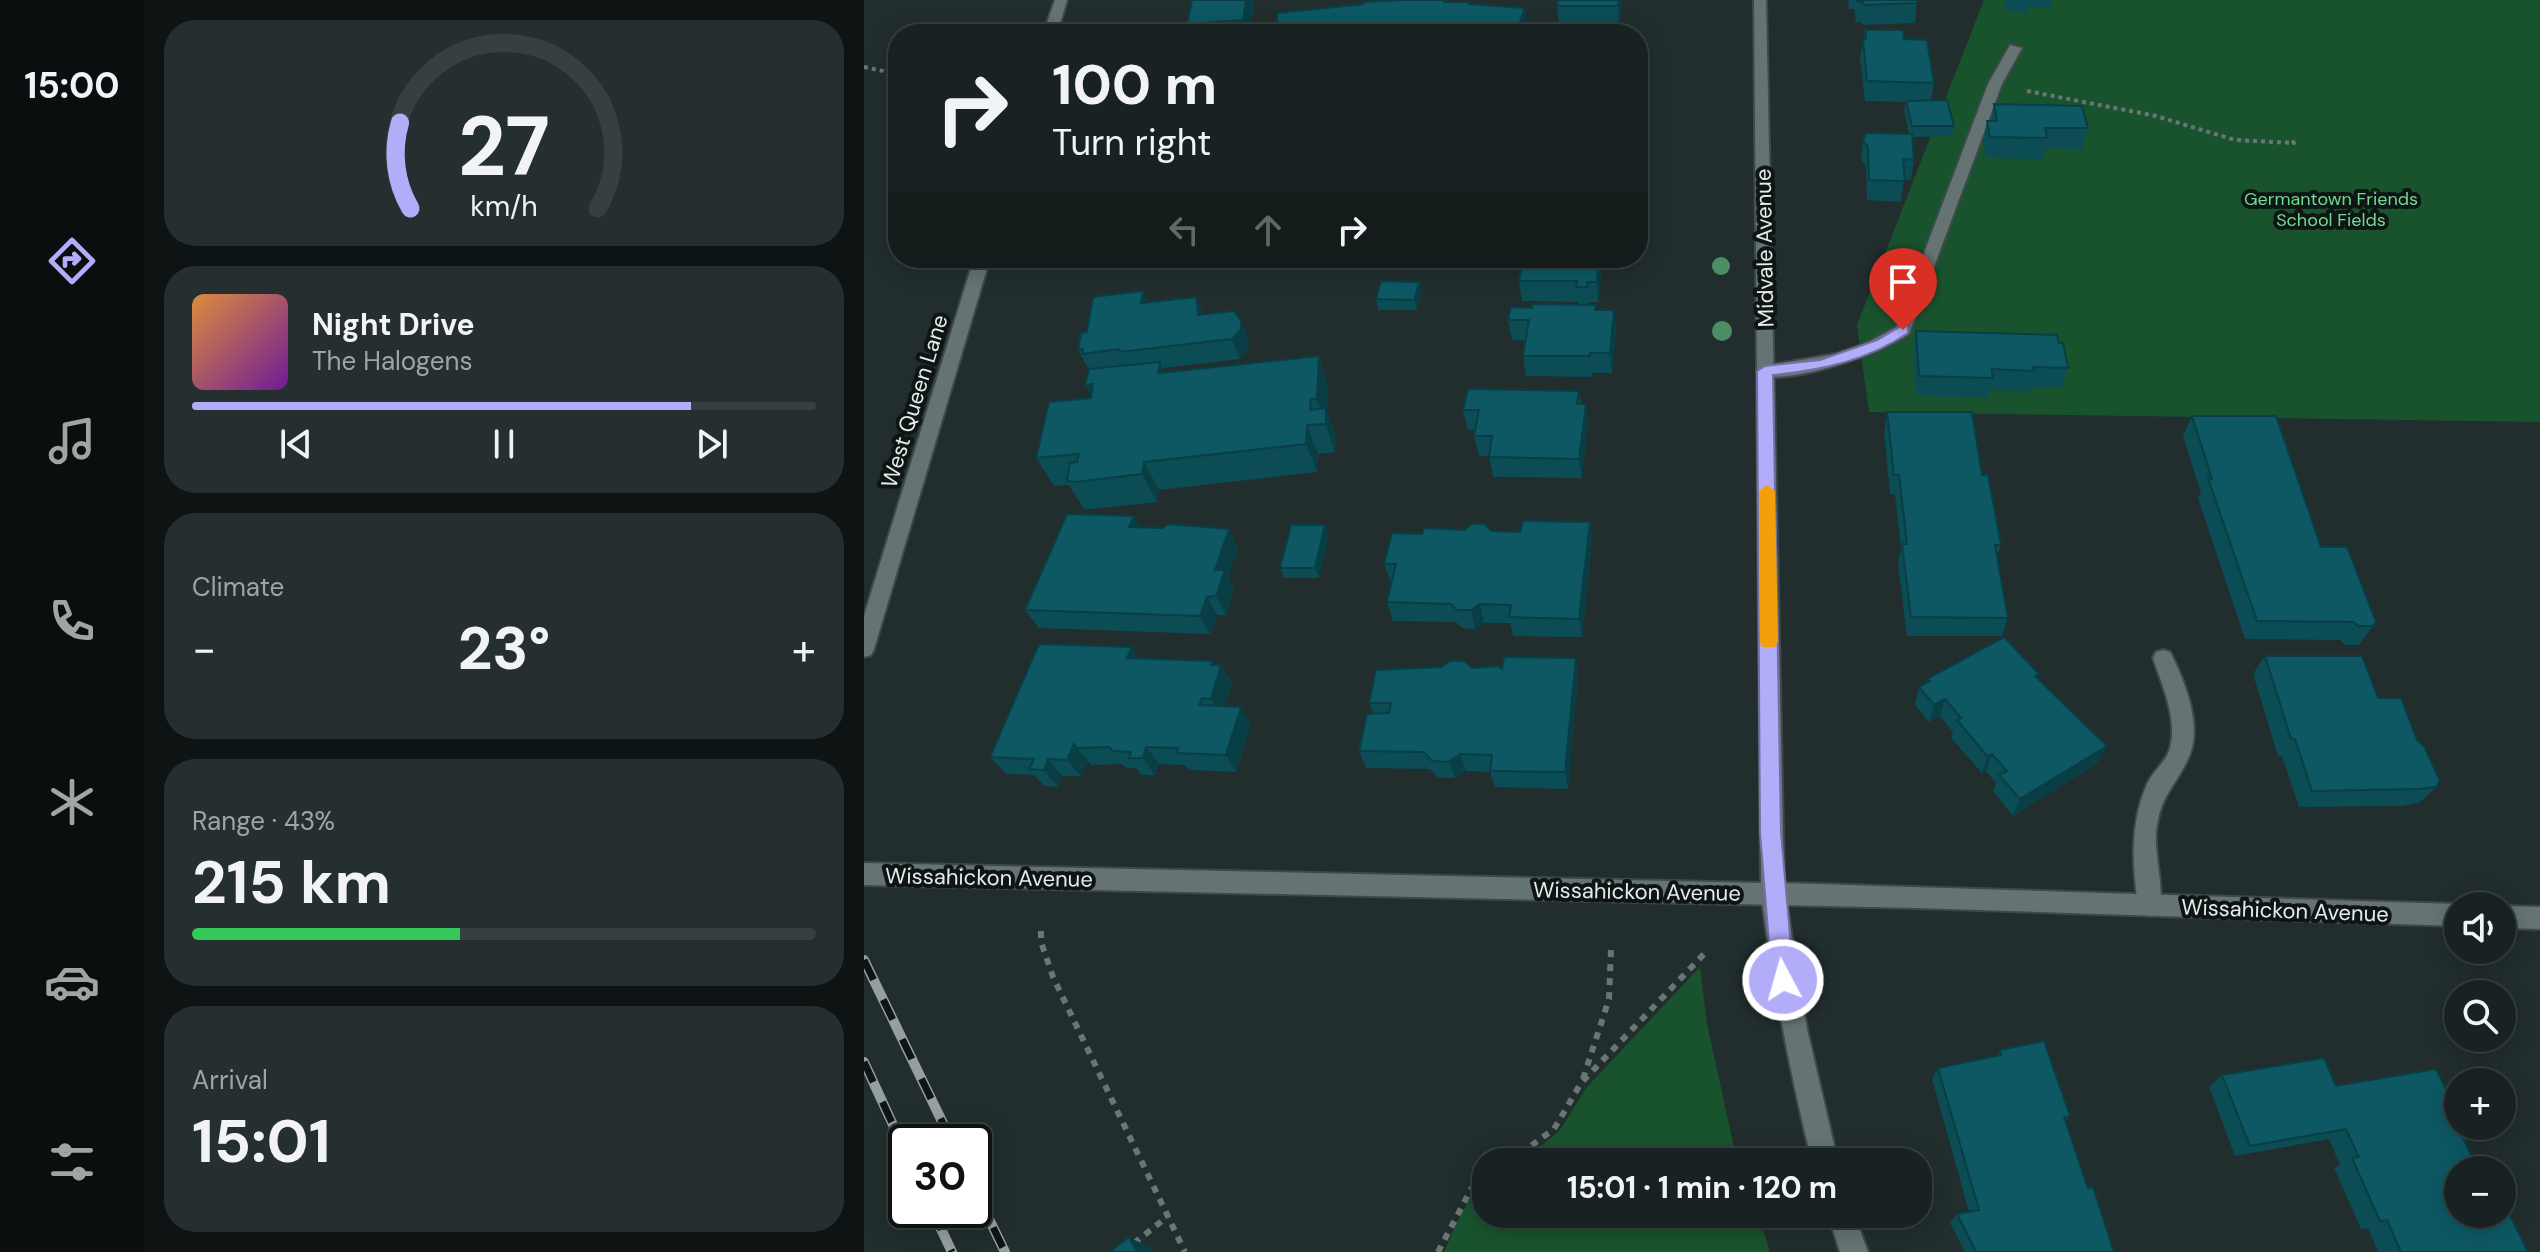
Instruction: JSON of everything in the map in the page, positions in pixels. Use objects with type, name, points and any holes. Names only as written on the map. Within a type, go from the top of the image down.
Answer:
[{"type":"street","points":[[1053,24],[1061,0]]},
{"type":"street","name":"Midvale Avenue","points":[[1760,0],[1773,894],[1783,980],[1821,1148]]},
{"type":"street","points":[[1765,371],[1822,365],[1882,343],[1903,330],[1995,84],[2015,48]]},
{"type":"street","name":"West Queen Lane","points":[[864,649],[979,268]]},
{"type":"street","points":[[2150,905],[2142,855],[2145,815],[2160,780],[2180,751],[2183,718],[2163,658]]},
{"type":"street","name":"Wissahickon Avenue","points":[[864,874],[1773,894],[2444,915]]},
{"type":"street","points":[[2516,917],[2540,918]]},
{"type":"street","points":[[1846,1228],[1854,1252]]},
{"type":"path","points":[[864,67],[888,74]]},
{"type":"path","points":[[1995,84],[2156,116],[2235,140],[2294,143],[2291,139]]},
{"type":"path","points":[[1041,931],[1041,942],[1053,977],[1185,1252]]},
{"type":"path","points":[[1528,1148],[1554,1129],[1581,1083],[1609,999],[1611,949]]},
{"type":"path","points":[[1581,1083],[1705,953]]},
{"type":"path","points":[[1438,1252],[1472,1188]]},
{"type":"path","points":[[1123,1252],[1167,1217]]},
{"type":"green space","name":"Germantown Friends School Fields","points":[[1984,0],[2540,0],[2540,422],[1869,412],[1857,325]]},
{"type":"green space","points":[[1700,967],[1707,1024],[1734,1148],[1539,1148],[1560,1130],[1587,1087]]},
{"type":"green space","points":[[1472,1197],[1472,1228],[1762,1228],[1770,1252],[1444,1252]]},
{"type":"building","points":[[1192,0],[1246,0],[1243,20],[1187,24]]},
{"type":"building","points":[[1444,0],[1525,8],[1519,24],[1278,24],[1277,13],[1363,2]]},
{"type":"building","points":[[1558,0],[1619,0],[1618,6],[1557,6]]},
{"type":"building","points":[[1857,0],[1917,0],[1917,3],[1864,5]]},
{"type":"building","points":[[1865,30],[1903,30],[1904,39],[1927,40],[1934,83],[1867,81]]},
{"type":"building","points":[[1947,100],[1954,126],[1912,126],[1906,101]]},
{"type":"building","points":[[1994,104],[2082,106],[2088,128],[2045,128],[2047,138],[1990,137],[1987,121],[1997,121]]},
{"type":"building","points":[[1866,133],[1912,134],[1914,160],[1903,159],[1905,181],[1869,180],[1868,147],[1863,140]]},
{"type":"building","points":[[1521,268],[1598,268],[1597,282],[1587,282],[1587,287],[1576,287],[1577,281],[1519,281]]},
{"type":"building","points":[[1381,281],[1420,282],[1414,300],[1376,299]]},
{"type":"building","points":[[1143,291],[1141,303],[1196,297],[1198,315],[1234,311],[1241,321],[1241,329],[1232,339],[1119,352],[1119,349],[1082,354],[1083,349],[1078,350],[1081,333],[1087,332],[1093,297]]},
{"type":"building","points":[[1532,304],[1596,305],[1595,310],[1614,310],[1610,353],[1523,356],[1529,320],[1508,320],[1511,307],[1532,308]]},
{"type":"building","points":[[1916,331],[2057,335],[2059,343],[2063,343],[2068,368],[2033,367],[2034,371],[1992,369],[1993,378],[1919,376]]},
{"type":"building","points":[[1319,356],[1317,399],[1311,399],[1310,410],[1326,408],[1326,424],[1307,425],[1306,444],[1144,462],[1142,474],[1075,482],[1067,481],[1070,463],[1077,462],[1079,454],[1036,458],[1049,402],[1091,398],[1093,384],[1085,385],[1089,369],[1160,362],[1158,373]]},
{"type":"building","points":[[1468,389],[1579,391],[1577,404],[1586,404],[1579,459],[1489,457],[1492,436],[1474,436],[1479,410],[1463,410]]},
{"type":"building","points":[[1887,412],[1972,412],[1982,475],[1988,475],[2001,545],[1995,545],[2008,618],[1911,617],[1902,544],[1907,544],[1899,475],[1894,475]]},
{"type":"building","points":[[2192,416],[2276,416],[2321,547],[2347,547],[2376,622],[2373,626],[2358,626],[2354,622],[2257,621],[2208,478],[2212,479]]},
{"type":"building","points":[[1067,514],[1134,516],[1129,527],[1162,528],[1169,524],[1229,529],[1215,570],[1225,570],[1216,596],[1207,597],[1200,616],[1025,610]]},
{"type":"building","points":[[1523,521],[1590,522],[1579,619],[1509,617],[1511,605],[1480,604],[1471,610],[1457,610],[1451,604],[1387,602],[1396,564],[1384,564],[1392,533],[1422,534],[1424,528],[1464,530],[1472,524],[1485,524],[1491,531],[1520,532]]},
{"type":"building","points":[[1291,525],[1325,525],[1315,568],[1280,568]]},
{"type":"building","points":[[2004,637],[2039,674],[2035,676],[2107,746],[2020,799],[1999,775],[2007,771],[1992,754],[1988,757],[1957,720],[1961,718],[1945,699],[1934,705],[1919,687],[1930,681],[1927,679]]},
{"type":"building","points":[[1039,644],[1132,647],[1127,658],[1212,661],[1211,665],[1221,665],[1211,699],[1202,698],[1199,705],[1241,707],[1226,755],[1177,753],[1178,748],[1146,747],[1143,758],[1129,758],[1131,752],[1113,751],[1109,747],[1077,748],[1074,744],[1067,760],[1048,759],[1044,770],[1029,769],[1034,759],[990,757]]},
{"type":"building","points":[[2265,656],[2362,656],[2378,698],[2401,698],[2417,740],[2424,746],[2440,781],[2436,787],[2312,791],[2295,739],[2291,739]]},
{"type":"building","points":[[1504,657],[1576,658],[1565,772],[1490,771],[1492,755],[1460,754],[1449,762],[1432,761],[1424,752],[1359,751],[1367,714],[1389,713],[1391,703],[1369,703],[1376,670],[1441,667],[1450,661],[1464,661],[1472,668],[1498,666],[1502,669]]},
{"type":"building","points":[[2044,1041],[2070,1116],[2064,1117],[2088,1188],[2093,1187],[2114,1252],[1976,1252],[1957,1214],[1979,1210],[1938,1068],[2001,1055],[2000,1050]]},
{"type":"building","points":[[2324,1058],[2336,1086],[2436,1069],[2444,1085],[2444,1140],[2464,1140],[2471,1156],[2444,1156],[2444,1228],[2516,1228],[2528,1252],[2401,1252],[2387,1220],[2380,1221],[2352,1158],[2359,1157],[2346,1129],[2250,1146],[2222,1075]]},
{"type":"building","points":[[1129,1237],[1137,1252],[1110,1252]]},
{"type":"railway","points":[[864,960],[943,1124]]},
{"type":"railway","points":[[864,1062],[893,1124]]},
{"type":"railway","points":[[992,1225],[1005,1252]]},
{"type":"railway","points":[[941,1228],[952,1252]]},
{"type":"slow traffic","points":[[1767,491],[1769,642]]},
{"type":"route","points":[[1783,980],[1770,833],[1765,371],[1822,365],[1882,343],[1903,330]]}]
